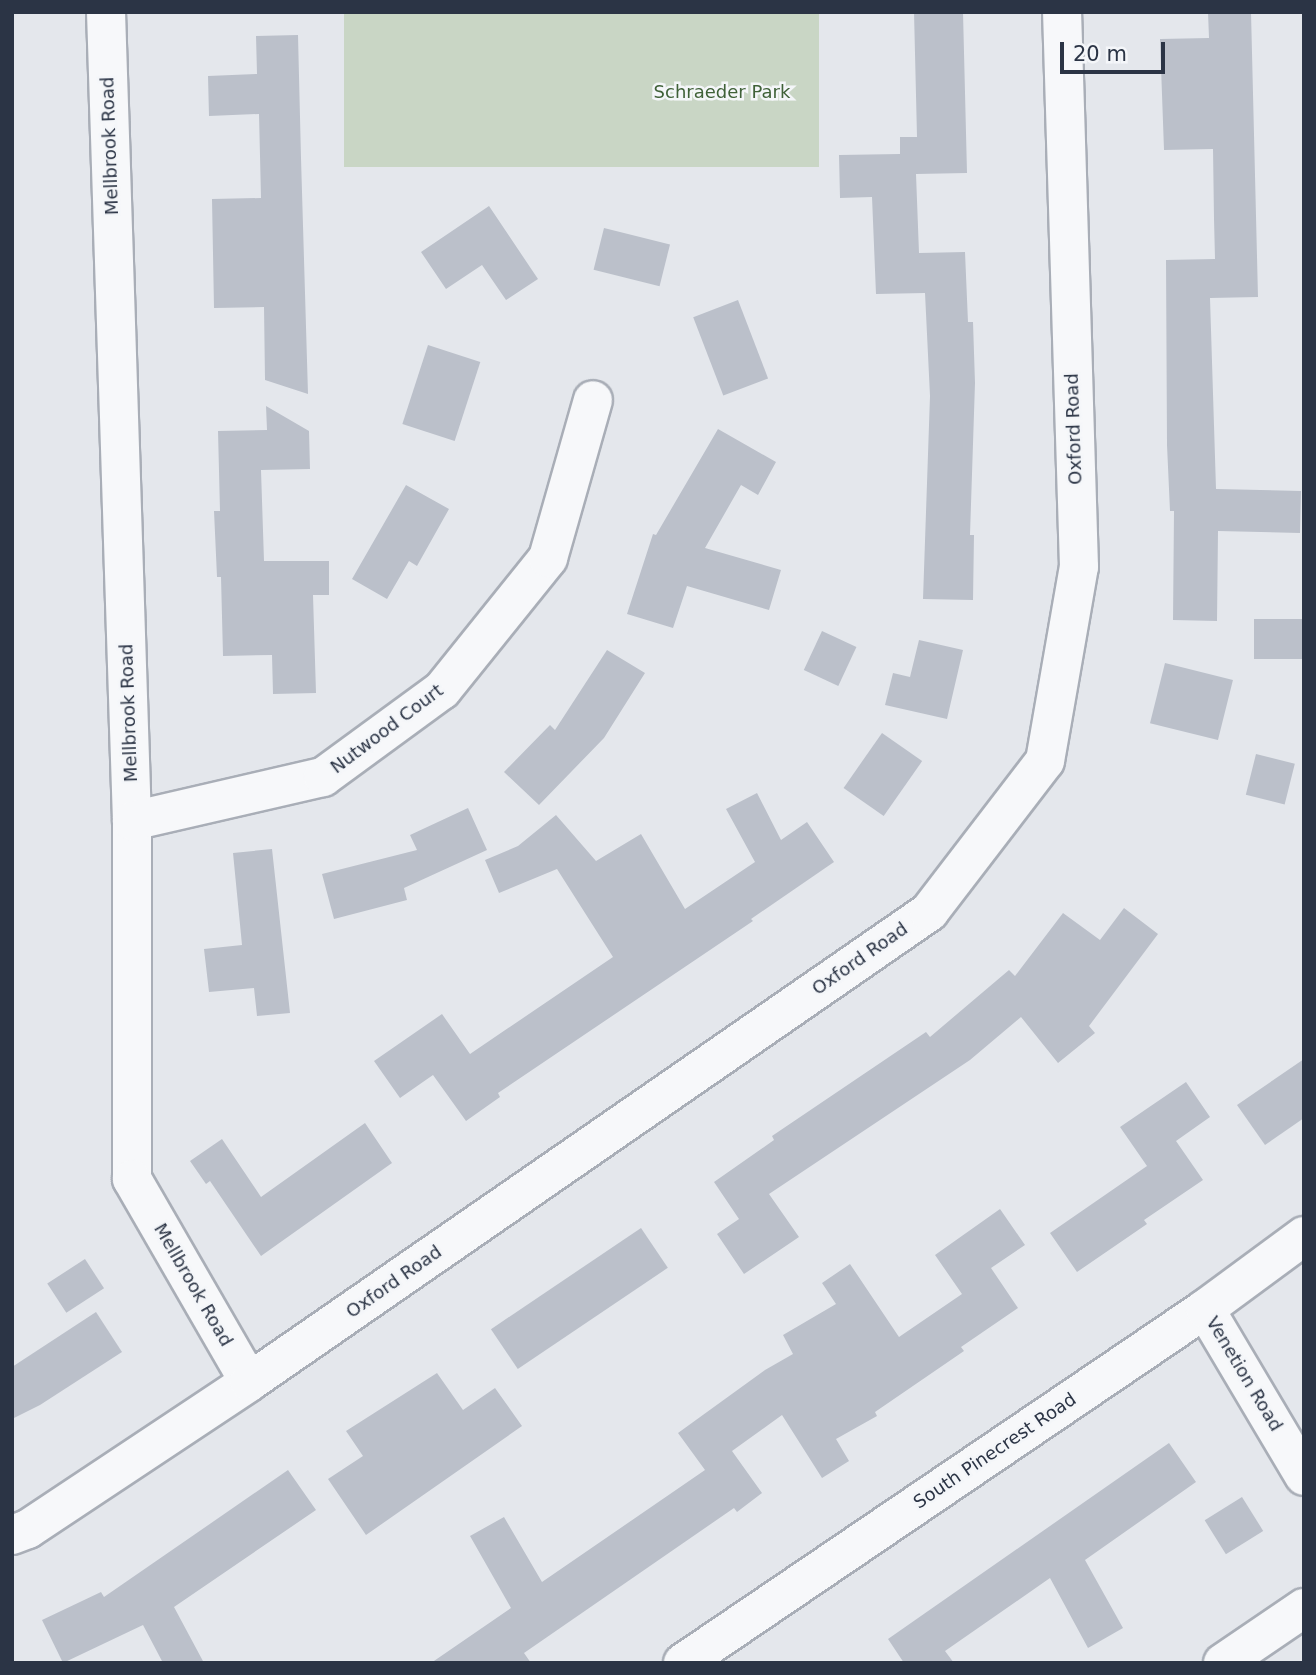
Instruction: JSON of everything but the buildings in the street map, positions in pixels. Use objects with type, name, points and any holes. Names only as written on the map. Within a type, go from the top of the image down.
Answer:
[{"type":"street","name":"Mellbrook Road","points":[[106,12],[132,821],[132,1179],[249,1382]]},
{"type":"street","name":"Oxford Road","points":[[12,1535],[28,1529],[249,1382],[929,912],[1045,761],[1079,567],[1062,12]]},
{"type":"street","name":"Nutwood Court","points":[[132,821],[323,777],[442,690],[548,558],[593,400]]},
{"type":"street","name":"South Pinecrest Road","points":[[683,1663],[1205,1309],[1304,1236]]},
{"type":"street","name":"Venetion Road","points":[[1205,1309],[1304,1476]]},
{"type":"street","points":[[1223,1663],[1304,1608]]},
{"type":"green space","name":"Schraeder Park","points":[[344,12],[819,12],[819,167],[344,167]]}]
